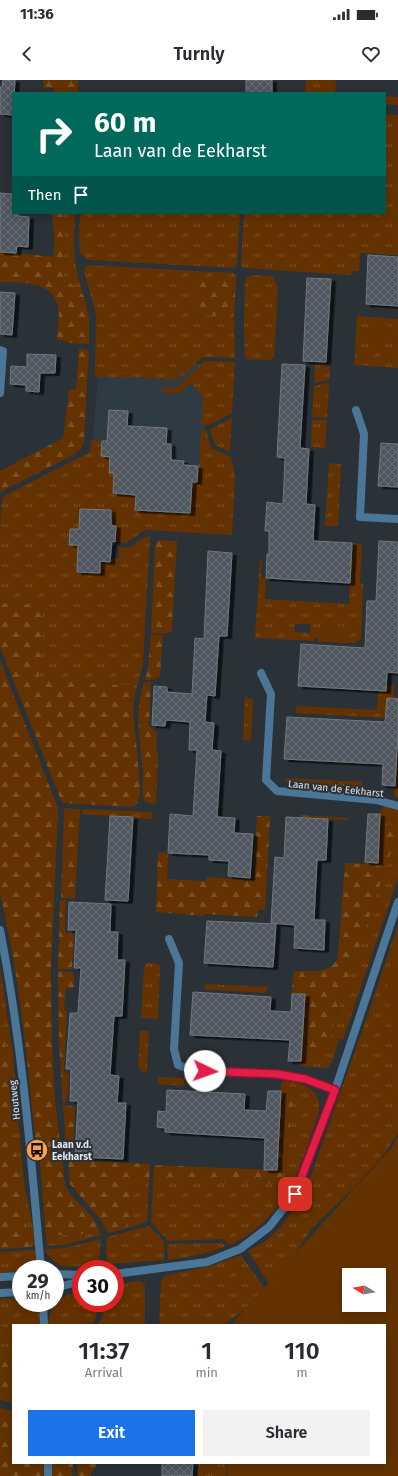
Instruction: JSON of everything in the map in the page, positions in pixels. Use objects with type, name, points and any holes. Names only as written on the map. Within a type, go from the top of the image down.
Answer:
[{"type":"street","points":[[0,350],[3,351],[0,393]]},
{"type":"street","points":[[356,410],[364,434],[360,517],[398,519]]},
{"type":"street","name":"Laan van de Eekharst","points":[[261,673],[271,694],[266,780],[277,791],[376,800],[398,806]]},
{"type":"street","points":[[124,1273],[207,1262],[240,1249],[269,1227],[295,1194],[335,1090],[398,902]]},
{"type":"street","name":"Houtweg","points":[[0,930],[9,976],[19,1045],[40,1260]]},
{"type":"street","points":[[169,939],[179,964],[174,1049],[178,1065],[192,1070],[277,1074],[305,1079],[335,1090]]},
{"type":"street","points":[[0,1277],[12,1276]]},
{"type":"street","points":[[0,1293],[12,1292]]},
{"type":"street","points":[[43,1312],[44,1324]]},
{"type":"street","points":[[48,1464],[48,1476]]},
{"type":"shaded area","points":[[99,361],[210,364],[197,527],[131,522],[91,464]]},
{"type":"green space","points":[[44,80],[78,80],[78,92],[54,92],[54,88],[43,88]]},
{"type":"green space","points":[[306,80],[336,80],[335,92],[305,92]]},
{"type":"green space","points":[[386,96],[398,97],[398,105],[386,104]]},
{"type":"green space","points":[[386,114],[398,115],[398,255],[360,253],[359,271],[351,271],[351,275],[244,268],[241,265],[244,214],[386,214]]},
{"type":"green space","points":[[52,214],[63,214],[65,246],[62,275],[84,296],[89,317],[89,344],[70,343],[57,339],[59,312],[55,299],[50,292],[44,288],[27,283],[0,282],[0,251],[53,257],[55,244]]},
{"type":"green space","points":[[63,214],[75,214],[74,236],[76,265],[84,296],[62,275],[65,246]]},
{"type":"green space","points":[[80,214],[240,214],[237,265],[234,268],[88,260],[80,253]]},
{"type":"green space","points":[[88,265],[234,273],[236,276],[236,284],[229,281],[194,284],[194,306],[228,315],[234,311],[235,358],[203,357],[177,381],[177,361],[175,380],[130,376],[130,378],[95,377],[96,314],[84,273],[84,269]]},
{"type":"green space","points":[[253,275],[274,276],[274,281],[278,287],[274,358],[271,358],[271,360],[245,359],[245,281],[247,277]]},
{"type":"green space","points":[[206,280],[229,281],[236,284],[234,311],[218,316],[200,315],[194,306],[194,284]]},
{"type":"green space","points":[[357,316],[398,319],[398,368],[354,365]]},
{"type":"green space","points":[[375,323],[390,327],[387,340],[371,336]]},
{"type":"green space","points":[[79,349],[89,350],[84,441],[81,449],[75,454],[0,492],[0,471],[63,438],[69,389],[76,389]]},
{"type":"green space","points":[[204,361],[235,362],[232,413],[209,425],[201,424],[203,397],[191,383],[179,393],[162,393],[162,387],[176,388]]},
{"type":"green space","points":[[315,365],[330,366],[329,380],[314,383]]},
{"type":"green space","points":[[329,383],[327,418],[312,417],[314,386]]},
{"type":"green space","points":[[232,418],[230,452],[215,445],[210,429]]},
{"type":"green space","points":[[312,420],[327,420],[325,448],[311,447]]},
{"type":"green space","points":[[201,429],[206,430],[211,448],[231,457],[235,477],[232,535],[145,530],[126,543],[115,542],[116,526],[111,525],[111,510],[80,509],[79,529],[70,529],[69,545],[78,545],[78,573],[100,573],[100,561],[110,562],[111,558],[119,558],[119,547],[128,548],[147,536],[150,536],[143,665],[137,686],[40,680],[39,675],[43,610],[26,604],[0,603],[0,526],[2,499],[4,496],[90,452],[91,440],[102,441],[101,456],[112,457],[110,473],[114,473],[113,493],[134,494],[140,479],[136,510],[161,511],[162,499],[165,492],[164,512],[190,513],[192,482],[197,482]]},
{"type":"green space","points":[[329,463],[341,464],[338,526],[325,526]]},
{"type":"green space","points":[[159,540],[177,541],[172,631],[165,634],[151,633],[155,547]]},
{"type":"green space","points":[[352,543],[362,544],[360,583],[363,583],[361,639],[355,643],[342,643],[343,626],[324,625],[323,642],[318,642],[318,638],[315,638],[314,641],[255,638],[260,559],[262,559],[261,577],[266,578],[265,599],[349,604]],"holes":[[[295,624],[311,624],[310,633],[295,632]]]},
{"type":"green space","points":[[0,603],[41,605],[43,610],[39,675],[40,680],[137,686],[133,711],[140,794],[136,804],[130,807],[62,803],[0,647]]},
{"type":"green space","points":[[324,625],[343,626],[342,643],[323,642]]},
{"type":"green space","points":[[151,635],[163,635],[160,676],[154,680],[145,680],[148,668]]},
{"type":"green space","points":[[0,660],[58,808],[51,970],[52,1042],[55,1100],[65,1185],[73,1197],[94,1220],[100,1233],[57,1235],[45,1227],[39,1151],[36,1151],[30,1086],[18,989],[0,893]]},
{"type":"green space","points":[[144,682],[151,682],[149,727],[151,727],[157,734],[156,752],[158,752],[156,804],[145,802],[143,791],[143,771],[138,716]]},
{"type":"green space","points":[[379,686],[394,686],[393,696],[398,697],[398,699],[387,698],[386,718],[296,713],[296,706],[377,710]]},
{"type":"green space","points":[[245,698],[253,699],[251,741],[243,740]]},
{"type":"green space","points":[[398,728],[398,799],[394,795]]},
{"type":"green space","points":[[286,778],[362,782],[361,787],[286,783]]},
{"type":"green space","points":[[385,806],[398,810],[398,878],[343,1040],[339,1038],[333,1060],[328,1068],[301,1066],[305,995],[292,994],[292,991],[309,993],[306,1060],[327,1048],[381,866],[369,865],[369,862],[378,863],[380,811]]},
{"type":"green space","points":[[64,808],[80,809],[75,899],[61,898]]},
{"type":"green space","points":[[82,809],[151,812],[153,814],[152,819],[82,814]]},
{"type":"green space","points":[[302,815],[349,818],[349,820],[302,818]]},
{"type":"green space","points":[[257,816],[270,816],[265,910],[258,910],[257,917],[204,914],[204,916],[156,912],[158,852],[168,853],[167,879],[206,881],[207,877],[253,880]]},
{"type":"green space","points":[[391,825],[396,827],[398,831],[339,1006],[327,1048],[316,1057],[305,1060],[309,993],[292,991],[294,971],[320,971],[331,966],[335,962],[338,956],[345,863],[364,864],[364,862],[369,862],[369,865],[381,865],[385,826]]},
{"type":"green space","points":[[60,900],[66,900],[65,933],[74,933],[72,969],[58,969]]},
{"type":"green space","points":[[398,925],[398,953],[390,1007],[398,1053],[398,1133],[385,1153],[353,1189],[313,1227],[291,1260],[269,1284],[248,1251],[267,1240],[281,1226],[298,1201],[312,1173]]},
{"type":"green space","points":[[398,950],[398,1056],[395,1056],[386,975]]},
{"type":"green space","points":[[147,963],[155,963],[160,966],[158,1019],[141,1018],[144,966]]},
{"type":"green space","points":[[0,965],[13,1056],[24,1183],[33,1227],[35,1246],[29,1247],[19,1185],[5,1039],[0,1005]]},
{"type":"green space","points":[[58,971],[73,972],[74,976],[74,988],[66,988],[64,1010],[67,1011],[64,1072],[69,1073],[67,1102],[63,1103],[59,1044]]},
{"type":"green space","points":[[205,984],[269,987],[265,993],[204,989]]},
{"type":"green space","points":[[0,1005],[5,1039],[19,1185],[29,1247],[0,1249]]},
{"type":"green space","points":[[140,1031],[149,1031],[147,1072],[143,1072],[138,1067]]},
{"type":"green space","points":[[158,1077],[185,1078],[184,1086],[158,1084]]},
{"type":"green space","points":[[289,1080],[301,1084],[315,1093],[318,1098],[319,1111],[298,1170],[278,1205],[265,1220],[249,1234],[230,1245],[224,1239],[168,1241],[151,1222],[153,1182],[275,1183],[293,1100],[281,1098],[281,1083]]},
{"type":"green space","points":[[281,1098],[293,1100],[284,1173],[275,1183],[153,1182],[154,1165],[276,1170]]},
{"type":"green space","points":[[63,1105],[75,1107],[73,1158],[67,1157]]},
{"type":"green space","points":[[398,1135],[398,1476],[227,1476],[228,1464],[386,1464],[386,1324],[235,1324],[235,1320],[392,1147]]},
{"type":"green space","points":[[68,1160],[150,1164],[149,1182],[131,1182],[131,1213],[121,1229],[107,1233],[108,1231],[101,1220],[70,1184]]},
{"type":"green space","points":[[131,1182],[149,1182],[147,1222],[117,1231],[127,1222],[132,1210]]},
{"type":"green space","points":[[149,1226],[164,1241],[164,1260],[124,1263],[124,1260],[107,1260],[107,1237]]},
{"type":"green space","points":[[45,1227],[57,1235],[100,1233],[101,1235],[65,1245],[47,1246]]},
{"type":"green space","points":[[101,1239],[98,1260],[72,1260],[72,1267],[64,1266],[64,1260],[52,1260],[45,1249],[65,1248]]},
{"type":"green space","points":[[222,1243],[226,1246],[205,1253],[168,1260],[167,1244]]},
{"type":"green space","points":[[35,1250],[35,1260],[12,1260],[12,1272],[0,1273],[0,1252]]},
{"type":"green space","points":[[241,1255],[265,1289],[244,1310],[224,1324],[159,1324],[161,1282],[164,1277],[214,1265]]},
{"type":"green space","points":[[138,1281],[142,1282],[145,1286],[145,1324],[98,1324],[102,1312],[124,1312],[124,1283]]},
{"type":"green space","points":[[72,1294],[72,1312],[96,1312],[96,1318],[92,1324],[48,1324],[51,1312],[64,1312],[64,1297]]},
{"type":"green space","points":[[12,1298],[12,1312],[39,1312],[41,1324],[12,1324],[12,1347],[0,1348],[0,1299]]},
{"type":"green space","points":[[12,1347],[12,1403],[0,1400],[0,1348]]},
{"type":"green space","points":[[0,1408],[12,1411],[12,1464],[44,1464],[43,1476],[0,1476]]},
{"type":"green space","points":[[52,1464],[73,1464],[72,1476],[52,1476]]},
{"type":"green space","points":[[78,1464],[96,1464],[96,1467],[91,1472],[91,1476],[77,1476]]},
{"type":"green space","points":[[199,1464],[227,1464],[226,1476],[198,1476]]},
{"type":"building","points":[[3,80],[15,80],[14,92],[12,92],[12,115],[0,114],[0,87],[2,87]]},
{"type":"building","points":[[246,80],[272,80],[272,92],[246,92]]},
{"type":"building","points":[[0,193],[12,194],[12,214],[29,217],[28,247],[17,246],[16,253],[0,252]]},
{"type":"building","points":[[368,255],[398,257],[398,306],[366,304]]},
{"type":"building","points":[[307,278],[331,279],[326,362],[303,361]]},
{"type":"building","points":[[0,292],[15,293],[12,335],[0,334]]},
{"type":"building","points":[[27,354],[56,355],[55,373],[40,373],[39,392],[26,391],[26,385],[10,384],[11,366],[27,367]]},
{"type":"building","points":[[282,364],[305,365],[300,448],[309,449],[306,504],[315,505],[313,541],[352,543],[350,583],[266,578],[267,554],[269,554],[269,531],[265,531],[267,502],[283,504],[285,458],[277,457]]},
{"type":"building","points":[[109,410],[128,411],[127,426],[167,428],[166,444],[171,444],[171,460],[184,461],[183,465],[198,466],[197,482],[192,482],[190,513],[135,510],[136,495],[113,493],[114,473],[109,473],[110,457],[101,456],[102,441],[107,441]]},
{"type":"building","points":[[381,443],[398,444],[398,487],[378,486]]},
{"type":"building","points":[[80,509],[111,510],[111,525],[116,526],[115,542],[112,541],[110,562],[100,561],[100,573],[77,572],[78,545],[69,545],[70,529],[79,529]]},
{"type":"building","points":[[379,541],[398,542],[398,673],[387,672],[386,691],[298,686],[301,644],[365,648],[367,601],[376,601]]},
{"type":"building","points":[[208,551],[232,553],[227,636],[219,636],[215,696],[207,695],[205,722],[214,723],[212,750],[221,751],[217,817],[235,818],[234,833],[253,834],[250,878],[228,876],[229,861],[209,860],[209,855],[168,853],[170,814],[193,816],[197,750],[189,750],[190,722],[166,720],[165,726],[152,725],[154,686],[167,687],[167,692],[192,694],[195,638],[204,639]]},
{"type":"building","points":[[387,698],[398,699],[395,786],[382,785],[383,764],[284,759],[287,717],[385,722]]},
{"type":"building","points":[[368,814],[380,814],[378,863],[365,862]]},
{"type":"building","points":[[110,816],[133,817],[128,901],[105,900]]},
{"type":"building","points":[[286,817],[328,819],[326,860],[317,860],[314,920],[325,920],[324,950],[294,948],[295,925],[271,923],[275,857],[284,858]]},
{"type":"building","points":[[69,902],[111,904],[110,932],[118,932],[117,960],[125,960],[122,1016],[114,1016],[110,1075],[119,1076],[117,1103],[126,1103],[123,1159],[75,1157],[78,1101],[70,1101],[71,1069],[66,1069],[70,1013],[78,1013],[81,968],[74,968],[76,930],[68,930]]},
{"type":"building","points":[[207,921],[276,924],[273,967],[204,963]]},
{"type":"building","points":[[193,992],[271,997],[270,1011],[291,1012],[292,994],[305,994],[301,1061],[288,1061],[290,1040],[190,1035]]},
{"type":"building","points":[[167,1090],[245,1094],[244,1110],[266,1111],[268,1091],[281,1091],[277,1170],[264,1170],[265,1138],[165,1132],[165,1128],[157,1127],[158,1111],[166,1112]]},
{"type":"building","points":[[162,1464],[193,1464],[192,1476],[162,1476]]},
{"type":"place","name":"Laan v.d. Eekharst","points":[[37,1150]]},
{"type":"route","points":[[205,1071],[277,1074],[305,1079],[335,1090],[295,1194]]}]
